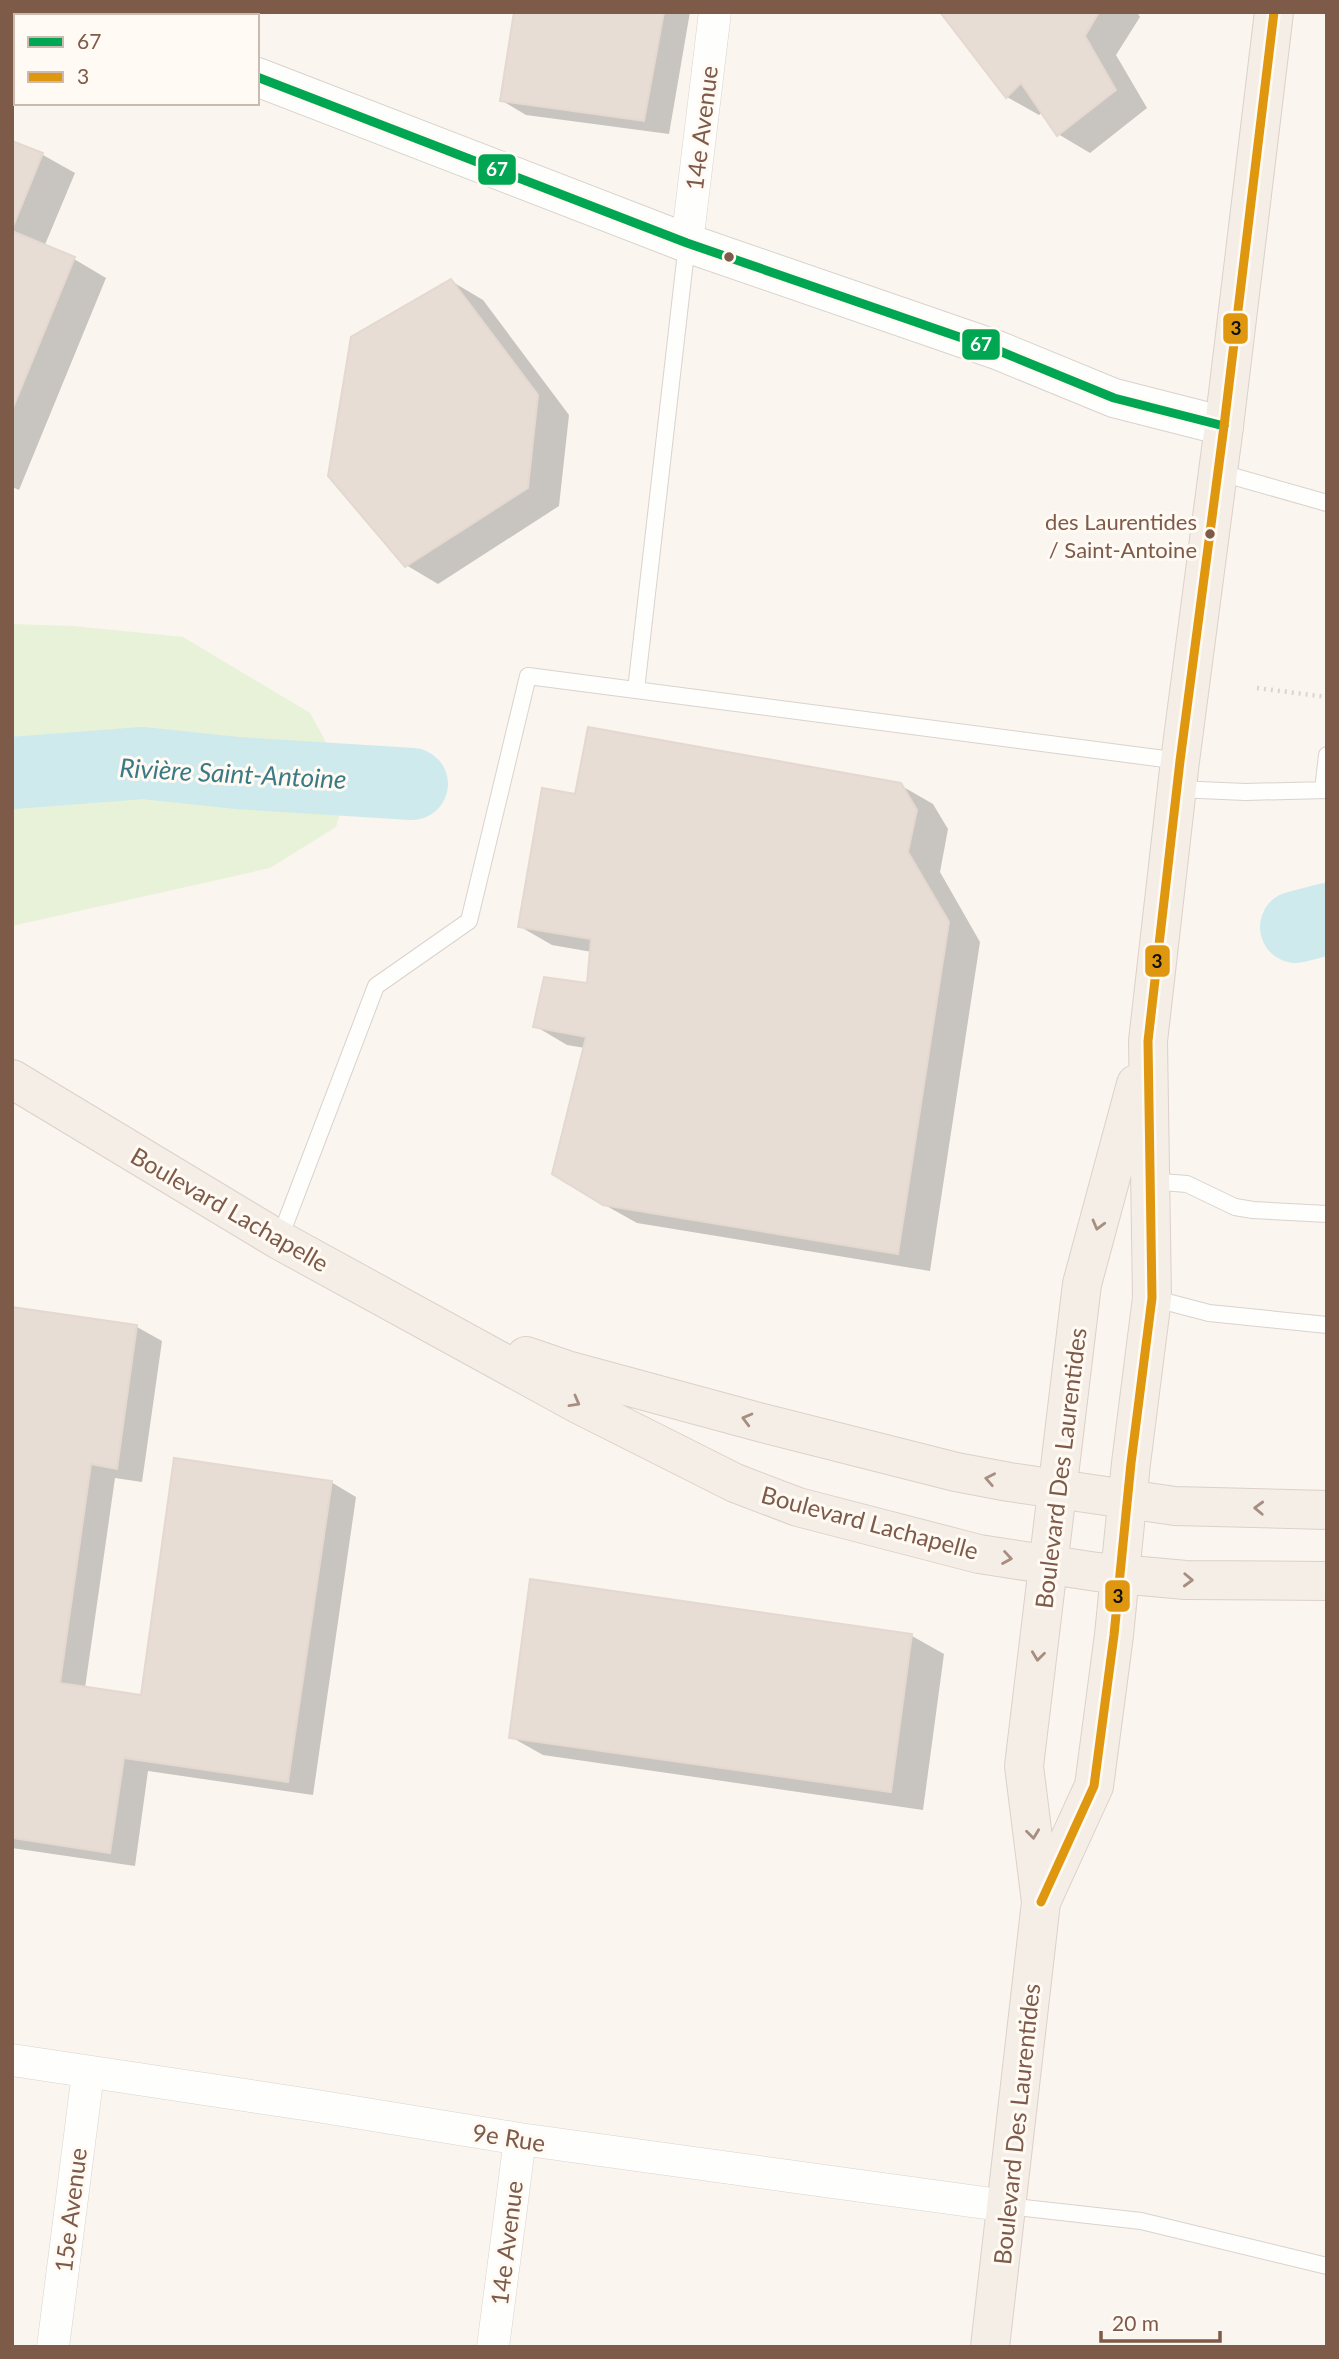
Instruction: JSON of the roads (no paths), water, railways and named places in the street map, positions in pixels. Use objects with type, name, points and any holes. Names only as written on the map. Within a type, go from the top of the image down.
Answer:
[{"type":"main road","name":"Boulevard Des Laurentides","points":[[1041,1902],[1094,1786],[1152,1298],[1131,1179],[1178,775],[1274,12]]},
{"type":"main road","name":"Boulevard Lachapelle","points":[[12,1079],[279,1240],[591,1411],[735,1483],[798,1507],[979,1554],[1119,1575],[1186,1580],[1327,1581]]},
{"type":"main road","name":"Boulevard Des Laurentides","points":[[990,2347],[1041,1902],[1024,1766],[1057,1490],[1082,1284],[1131,1179]]},
{"type":"main road","name":"Boulevard Lachapelle","points":[[451,1333],[567,1370],[956,1472],[1057,1490],[1175,1506],[1327,1510]]},
{"type":"street","name":"14e Avenue","points":[[687,243],[715,12]]},
{"type":"street","points":[[259,78],[687,243],[997,350],[1114,398],[1224,426]]},
{"type":"street","name":"9e Rue","points":[[12,2060],[520,2139],[1007,2206]]},
{"type":"street","name":"15e Avenue","points":[[53,2347],[88,2073]]},
{"type":"street","name":"14e Avenue","points":[[493,2347],[520,2139]]},
{"type":"lane","points":[[636,690],[687,243]]},
{"type":"lane","points":[[1218,472],[1327,503]]},
{"type":"lane","points":[[279,1240],[376,986],[469,920],[528,676],[636,690],[1178,775],[1245,792],[1325,790],[1327,755]]},
{"type":"lane","points":[[1131,1179],[1187,1184],[1235,1207],[1327,1214]]},
{"type":"lane","points":[[1152,1298],[1209,1313],[1327,1325]]},
{"type":"lane","points":[[1007,2206],[1141,2221],[1327,2266]]},
{"type":"waterway","name":"Rivière Saint-Antoine","points":[[12,773],[143,763],[237,773],[412,784]]},
{"type":"waterway","name":"Rivière Saint-Antoine","points":[[1296,927],[1327,919]]},
{"type":"place","name":"des Laurentides / Saint-Antoine","points":[[1210,534]]}]
